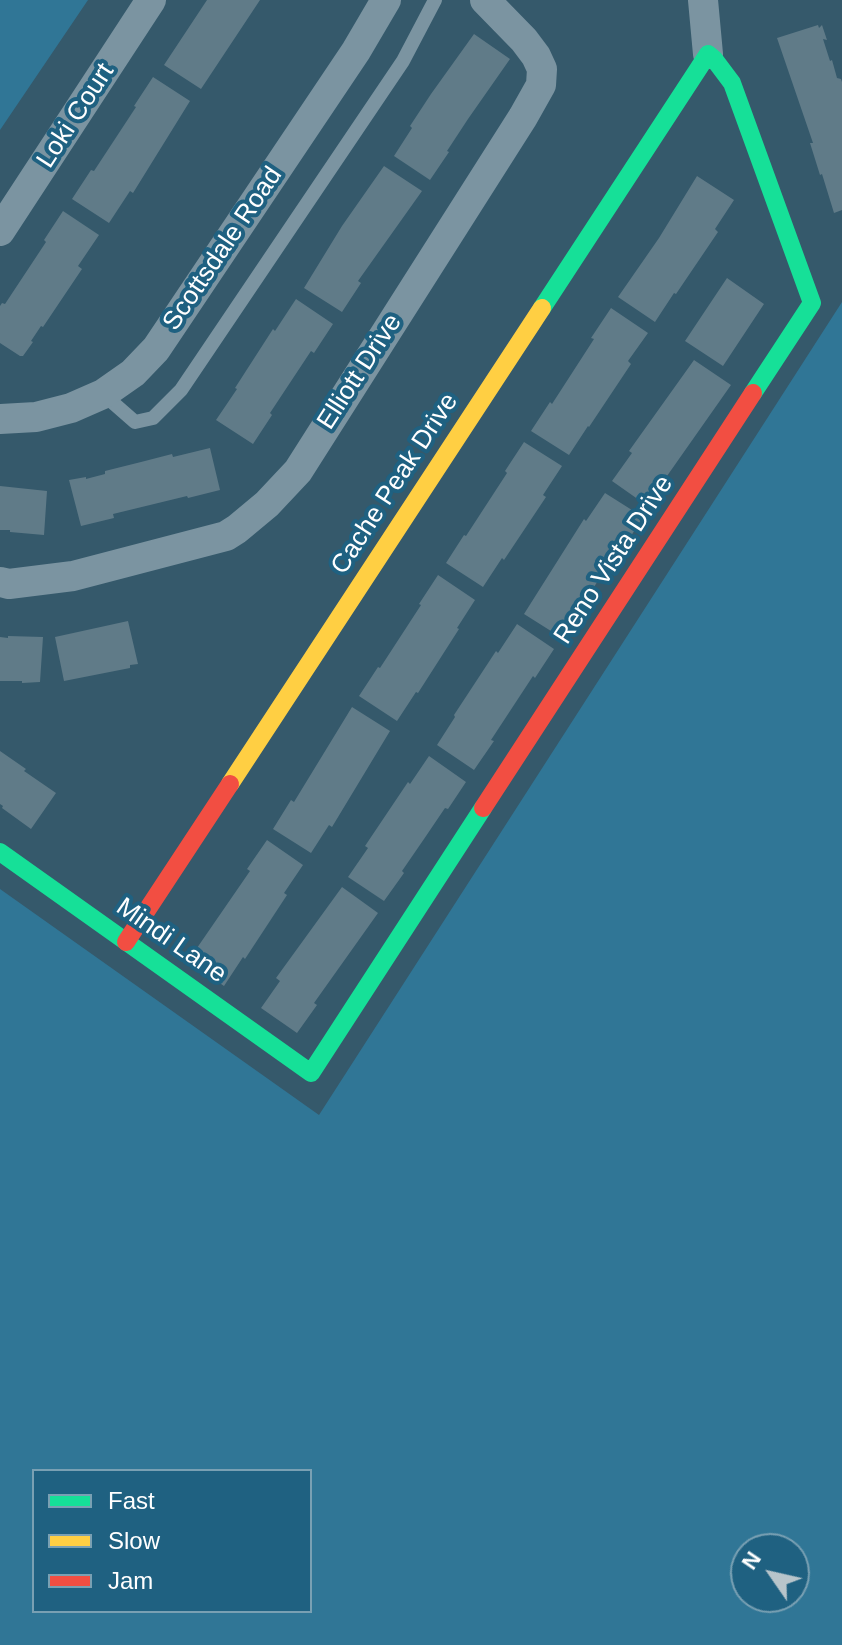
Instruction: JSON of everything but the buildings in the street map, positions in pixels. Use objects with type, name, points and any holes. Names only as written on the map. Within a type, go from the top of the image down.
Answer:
[{"type":"street","name":"Loki Court","points":[[0,231],[151,0]]},
{"type":"street","name":"Scottsdale Road","points":[[0,419],[36,417],[71,408],[103,394],[133,373],[156,349],[356,51],[386,0]]},
{"type":"street","name":"Elliott Drive","points":[[0,582],[9,584],[73,576],[226,536],[267,504],[298,471],[541,85],[542,69],[536,56],[485,0]]},
{"type":"street","points":[[703,0],[708,54]]},
{"type":"street","name":"Cache Peak Drive","points":[[126,942],[708,54]]},
{"type":"street","name":"Reno Vista Drive","points":[[311,1073],[812,303],[732,83],[708,54]]},
{"type":"street","name":"Mindi Lane","points":[[0,852],[311,1073]]},
{"type":"lane","points":[[103,394],[135,422],[153,418],[181,390],[403,61],[435,0]]},
{"type":"shaded area","points":[[0,0],[88,0],[0,130]]},
{"type":"shaded area","points":[[842,302],[842,1645],[0,1645],[0,889],[319,1115]]},
{"type":"traffic: fast","points":[[542,308],[708,54],[732,83],[812,303],[753,393]]},
{"type":"traffic: fast","points":[[0,852],[311,1073],[483,808]]},
{"type":"traffic: slow","points":[[230,784],[542,308]]},
{"type":"traffic: jam","points":[[483,808],[753,393]]},
{"type":"traffic: jam","points":[[126,942],[230,784]]}]
